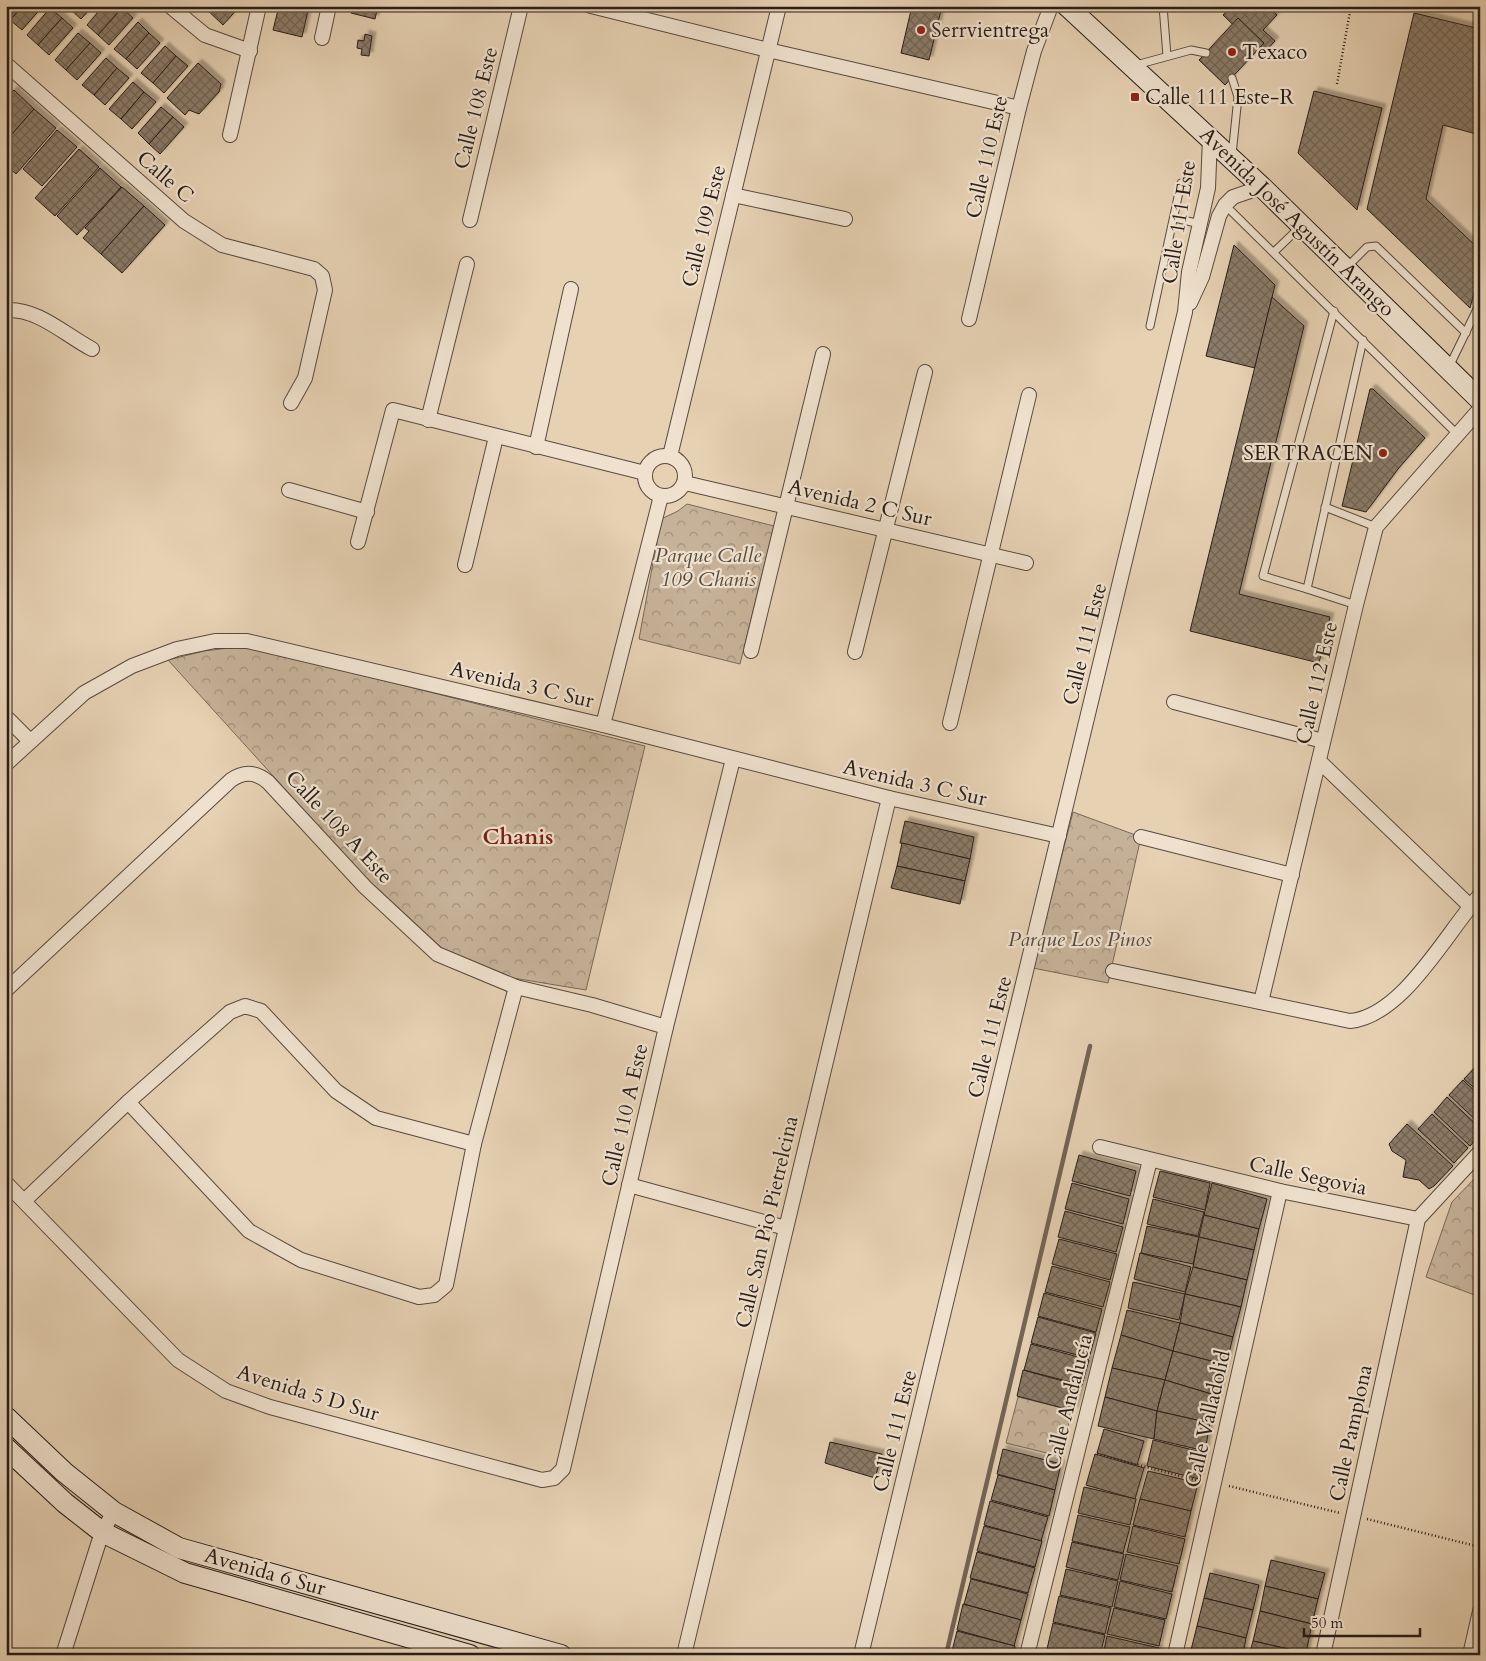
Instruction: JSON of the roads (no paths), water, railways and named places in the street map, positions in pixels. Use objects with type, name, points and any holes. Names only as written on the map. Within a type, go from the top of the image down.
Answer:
[{"type":"main road","name":"Avenida José Agustín Arango","points":[[1068,6],[1232,158],[1480,400]]},
{"type":"main road","name":"Avenida 6 Sur","points":[[6,1417],[64,1472],[114,1512],[179,1548],[526,1650],[561,1655]]},
{"type":"main road","name":"Avenida 6 Sur","points":[[6,1448],[65,1503],[102,1532],[185,1573],[470,1655]]},
{"type":"street","points":[[170,6],[205,35],[250,51]]},
{"type":"street","points":[[230,135],[259,6]]},
{"type":"street","points":[[322,38],[329,6]]},
{"type":"street","name":"Calle 108 Este","points":[[470,220],[521,6]]},
{"type":"street","points":[[591,6],[768,50],[1019,108]]},
{"type":"street","name":"Calle 109 Este","points":[[670,456],[779,6]]},
{"type":"street","name":"Calle 110 Este","points":[[969,320],[1019,108],[1034,51],[1051,6]]},
{"type":"street","name":"Calle C","points":[[6,64],[184,221],[222,245],[314,269],[322,276],[325,290],[305,378],[291,403]]},
{"type":"street","name":"Calle 111 Este","points":[[861,1655],[1186,312],[1189,272],[1208,188],[1210,137]]},
{"type":"street","name":"Calle 111 Este","points":[[1186,312],[1202,277],[1219,216],[1225,205],[1233,197],[1262,187]]},
{"type":"street","points":[[732,195],[845,220]]},
{"type":"street","points":[[428,420],[467,264]]},
{"type":"street","points":[[536,447],[571,289]]},
{"type":"street","points":[[6,310],[16,310],[43,318],[71,338],[92,349]]},
{"type":"street","points":[[751,651],[823,354]]},
{"type":"street","points":[[855,652],[925,372]]},
{"type":"street","points":[[950,723],[1029,395]]},
{"type":"street","name":"Calle 112 Este","points":[[1261,1002],[1376,527],[1480,409]]},
{"type":"street","points":[[358,542],[393,410],[645,473]]},
{"type":"street","points":[[465,565],[496,437]]},
{"type":"street","points":[[670,456],[682,464],[686,476],[685,483],[675,494],[661,496],[647,485],[645,473],[651,461],[657,457],[670,456]]},
{"type":"street","name":"Avenida 2 C Sur","points":[[685,483],[1026,562]]},
{"type":"street","points":[[289,490],[367,512]]},
{"type":"street","points":[[603,725],[661,496]]},
{"type":"street","name":"Avenida 3 C Sur","points":[[6,764],[84,693],[132,666],[178,649],[215,641],[248,641],[603,725],[889,798],[1059,836]]},
{"type":"street","points":[[1174,702],[1324,741]]},
{"type":"street","points":[[6,717],[30,741]]},
{"type":"street","name":"Calle 110 A Este","points":[[554,1478],[563,1468],[666,1027],[733,759]]},
{"type":"street","points":[[1113,971],[1350,1021],[1364,1018],[1394,1000],[1404,991],[1475,900],[1319,761]]},
{"type":"street","name":"Calle 108 A Este","points":[[6,990],[231,780],[246,774],[262,777],[268,782],[365,886],[437,954],[516,987],[592,1005],[666,1027]]},
{"type":"street","name":"Calle San Pio Pietrelcina","points":[[684,1655],[889,798]]},
{"type":"street","points":[[1141,837],[1292,875]]},
{"type":"street","points":[[128,1102],[250,1231],[301,1260],[418,1297],[434,1295],[446,1285],[474,1144],[516,987]]},
{"type":"street","points":[[24,1201],[128,1102],[230,1012],[237,1008],[253,1008],[261,1011],[336,1091],[376,1118],[474,1144]]},
{"type":"street","name":"Calle Segovia","points":[[1100,1147],[1280,1191],[1418,1219]]},
{"type":"street","points":[[1418,1219],[1480,1152]]},
{"type":"street","name":"Calle Andalucía","points":[[1027,1655],[1150,1160]]},
{"type":"street","name":"Avenida 5 D Sur","points":[[6,1183],[178,1360],[226,1391],[270,1407],[542,1480],[554,1478]]},
{"type":"street","points":[[629,1185],[786,1228]]},
{"type":"street","name":"Calle Valladolid","points":[[1175,1655],[1280,1191]]},
{"type":"street","name":"Calle Pamplona","points":[[1323,1655],[1418,1219]]},
{"type":"street","points":[[64,1655],[102,1532],[114,1512]]},
{"type":"street","points":[[1470,1655],[1480,1611]]},
{"type":"lane","points":[[1163,6],[1167,56]]},
{"type":"lane","points":[[1131,66],[1191,50],[1206,53]]},
{"type":"lane","points":[[1232,78],[1238,98],[1232,158]]},
{"type":"lane","points":[[1150,326],[1175,218],[1181,183]]},
{"type":"lane","points":[[1225,205],[1457,434]]},
{"type":"lane","points":[[1175,218],[1200,224]]},
{"type":"lane","points":[[1274,252],[1302,226]]},
{"type":"lane","points":[[1346,268],[1367,246],[1376,246],[1466,333]]},
{"type":"lane","points":[[1447,369],[1480,303]]},
{"type":"lane","points":[[1334,311],[1263,576],[1356,605]]},
{"type":"lane","points":[[1307,589],[1363,340]]},
{"type":"lane","points":[[1325,507],[1376,527]]},
{"type":"waterway","points":[[946,1655],[1090,1046]]},
{"type":"place","name":"Serrvientrega","points":[[921,30]]},
{"type":"place","name":"Texaco","points":[[1232,52]]},
{"type":"place","name":"Calle 111 Este-R","points":[[1135,97]]},
{"type":"place","name":"SERTRACEN","points":[[1383,453]]},
{"type":"district","name":"Chanis","points":[[518,837]]},
{"type":"park label","name":"Parque Calle 109 Chanis","points":[[708,567]]},
{"type":"park label","name":"Parque Los Pinos","points":[[1080,939]]}]
